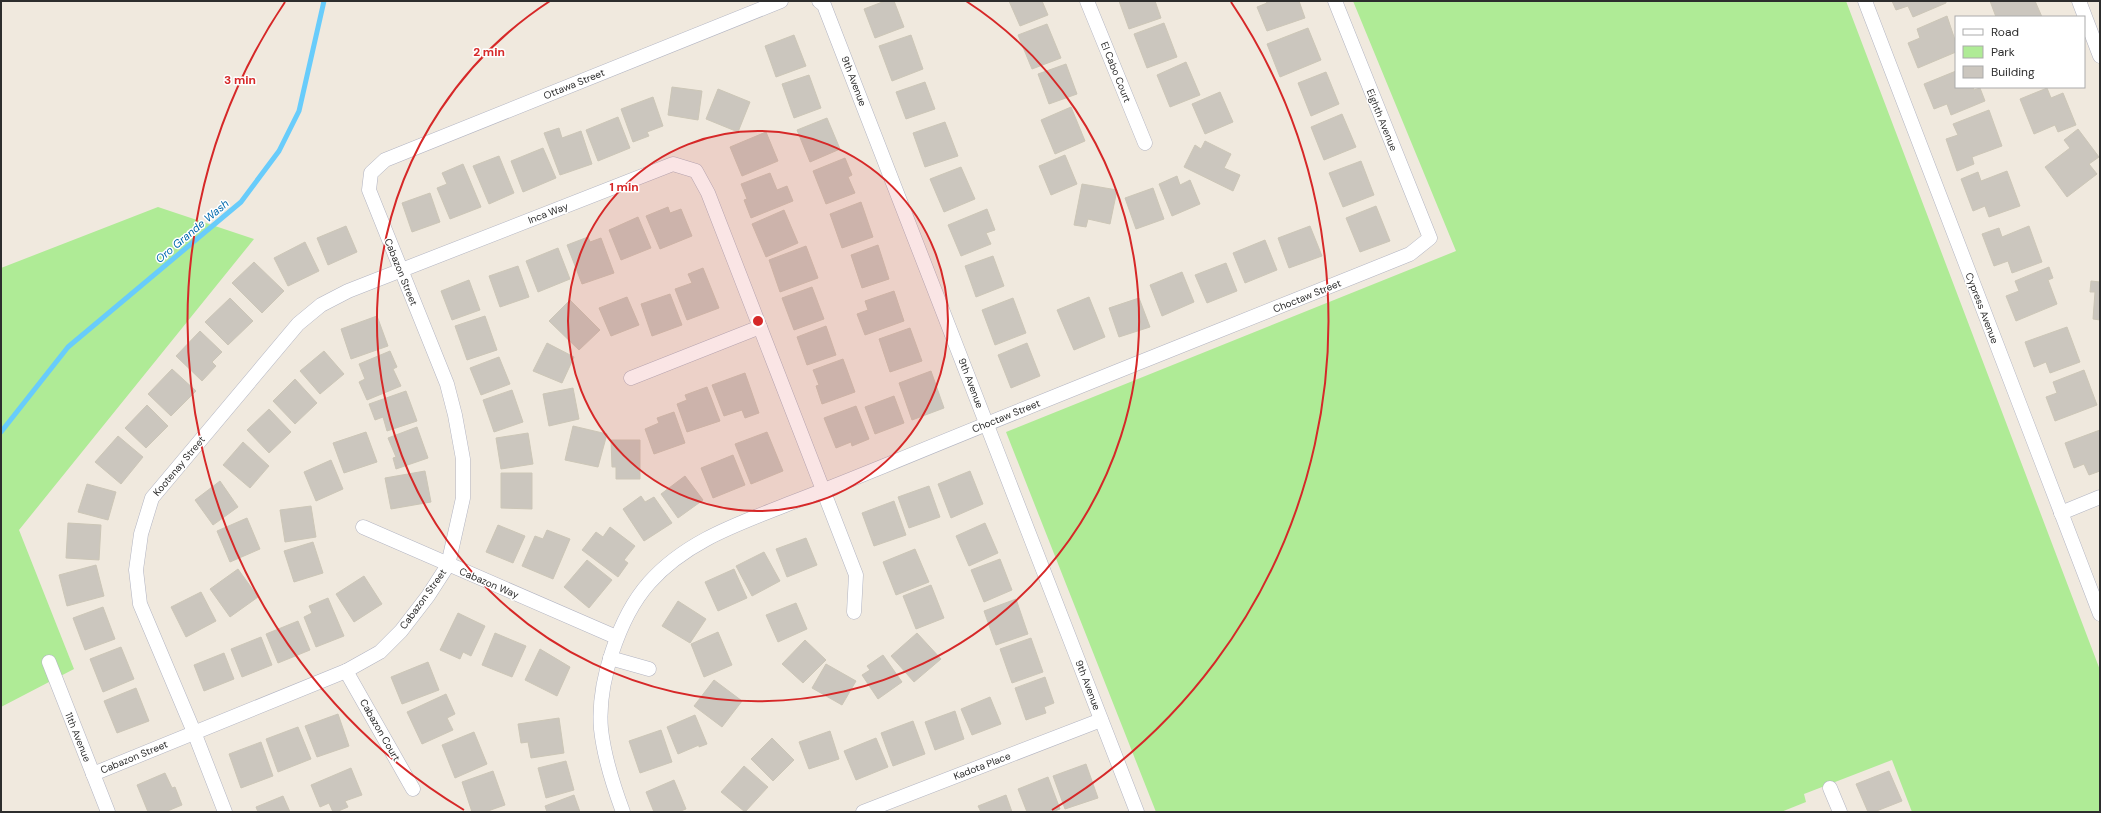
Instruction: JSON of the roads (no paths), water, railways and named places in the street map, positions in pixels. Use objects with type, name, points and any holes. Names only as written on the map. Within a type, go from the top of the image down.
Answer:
[{"type":"street","name":"Ottawa Street","points":[[371,174],[385,160],[781,1]]},
{"type":"street","name":"9th Avenue","points":[[819,1],[824,5],[1137,812]]},
{"type":"street","name":"El Cabo Court","points":[[1087,1],[1145,143]]},
{"type":"street","name":"Eighth Avenue","points":[[1334,1],[1430,238]]},
{"type":"street","name":"Cypress Avenue","points":[[1865,1],[2100,614]]},
{"type":"street","points":[[2079,1],[2085,16]]},
{"type":"street","points":[[2085,17],[2100,56]]},
{"type":"street","name":"Inca Way","points":[[401,271],[673,164],[696,171],[708,193],[760,327]]},
{"type":"street","name":"Cabazon Street","points":[[93,774],[346,671],[380,652],[401,630],[428,596],[448,565],[463,498],[463,459],[455,415],[447,384],[369,190],[371,174]]},
{"type":"street","name":"Choctaw Street","points":[[622,812],[609,773],[601,727],[604,681],[616,637],[633,606],[649,583],[685,551],[722,530],[823,491],[1410,254],[1430,238]]},
{"type":"street","name":"Kootenay Street","points":[[225,812],[194,732],[140,604],[136,570],[141,534],[152,498],[298,324],[321,305],[348,291],[401,271]]},
{"type":"street","points":[[631,378],[760,327],[856,575],[854,612]]},
{"type":"street","points":[[2061,513],[2100,497]]},
{"type":"street","name":"Cabazon Way","points":[[362,527],[616,637]]},
{"type":"street","points":[[610,658],[649,670]]},
{"type":"street","name":"11th Avenue","points":[[49,662],[108,812]]},
{"type":"street","name":"Cabazon Court","points":[[346,671],[413,789]]},
{"type":"street","name":"Kadota Place","points":[[863,812],[1101,720]]},
{"type":"street","points":[[1830,788],[1840,812]]},
{"type":"waterway","name":"Oro Grande Wash","points":[[1,432],[68,347],[241,202],[279,151],[299,111],[324,1]]}]
